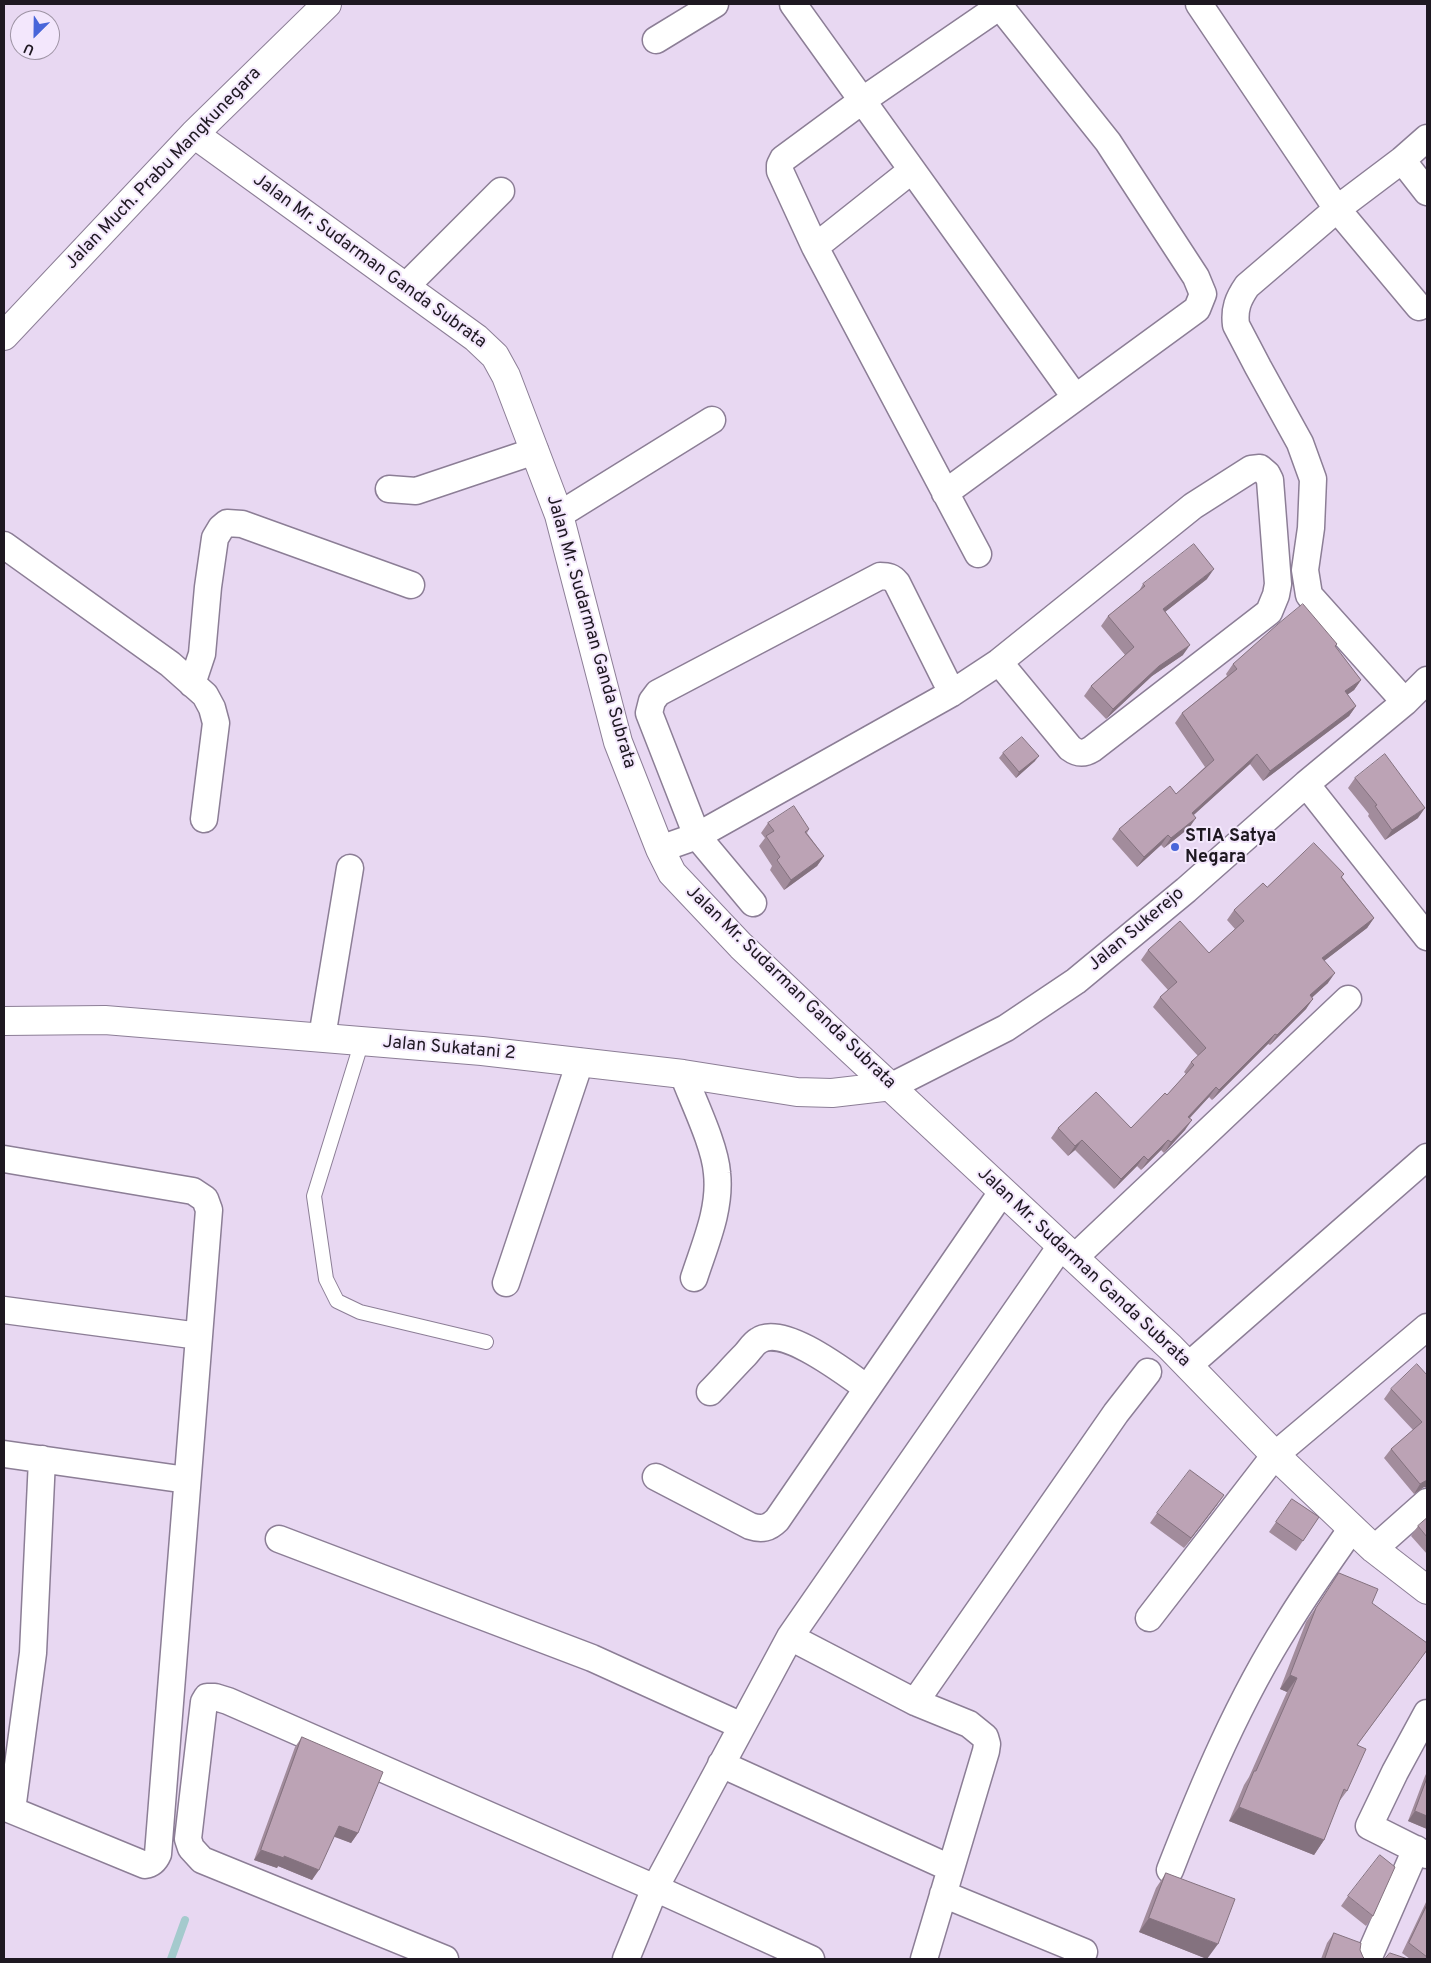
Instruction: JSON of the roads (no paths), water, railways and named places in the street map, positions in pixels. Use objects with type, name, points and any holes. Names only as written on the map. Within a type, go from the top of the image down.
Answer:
[{"type":"street","name":"Jalan Much. Prabu Mangkunegara","points":[[4,336],[194,134],[327,4]]},
{"type":"street","points":[[656,40],[716,4]]},
{"type":"street","points":[[794,4],[1076,397]]},
{"type":"street","points":[[1199,4],[1337,209],[1419,307]]},
{"type":"street","points":[[945,493],[1200,306],[1203,294],[1196,277],[1108,142],[999,5],[863,100],[783,159],[780,165],[780,171],[815,247],[945,493],[978,554]]},
{"type":"street","name":"Jalan Mr. Sudarman Ganda Subrata","points":[[194,134],[476,338],[495,356],[506,376],[559,515],[618,742],[660,849],[672,873],[741,946],[1188,1366],[1275,1455],[1374,1549],[1427,1590]]},
{"type":"street","points":[[1405,702],[1309,595],[1305,570],[1311,528],[1313,479],[1300,443],[1236,325],[1235,318],[1238,300],[1247,286],[1337,209],[1402,160],[1427,138]]},
{"type":"street","points":[[1402,160],[1427,192]]},
{"type":"street","points":[[815,247],[912,170]]},
{"type":"street","points":[[405,287],[501,191]]},
{"type":"street","points":[[559,515],[712,420]]},
{"type":"street","points":[[389,489],[416,491],[535,451]]},
{"type":"street","points":[[660,849],[697,836],[952,693],[999,662],[1193,506],[1251,469],[1260,468],[1268,474],[1273,502],[1278,584],[1273,604],[1268,612],[1092,749],[1085,753],[1080,753],[1064,743],[999,662]]},
{"type":"street","points":[[192,684],[202,654],[215,538],[220,528],[227,523],[242,524],[411,585]]},
{"type":"street","points":[[4,545],[170,664],[205,695],[212,708],[216,723],[204,819]]},
{"type":"street","points":[[753,903],[697,836],[649,713],[652,701],[658,693],[880,576],[885,576],[890,577],[897,583],[952,693]]},
{"type":"street","name":"Jalan Sukerejo","points":[[892,1086],[998,1033],[1042,1005],[1091,968],[1186,890],[1306,784],[1405,702],[1427,680]]},
{"type":"street","points":[[1306,784],[1427,937]]},
{"type":"street","points":[[322,1038],[350,868]]},
{"type":"street","points":[[626,1959],[656,1888],[790,1637],[1067,1252],[1348,999]]},
{"type":"street","name":"Jalan Sukatani 2","points":[[4,1020],[105,1020],[482,1051],[683,1074],[797,1092],[832,1093],[892,1086]]},
{"type":"street","points":[[506,1283],[580,1062]]},
{"type":"street","points":[[683,1074],[714,1155],[717,1173],[716,1202],[713,1218],[694,1278]]},
{"type":"street","points":[[1188,1366],[1427,1157]]},
{"type":"street","points":[[4,1159],[193,1191],[205,1199],[209,1210],[158,1854],[156,1860],[151,1864],[145,1865],[8,1809],[33,1653],[42,1459]]},
{"type":"street","points":[[656,1477],[758,1529],[765,1528],[777,1520],[1002,1192]]},
{"type":"street","points":[[4,1310],[199,1336]]},
{"type":"street","points":[[1149,1618],[1275,1455],[1427,1326]]},
{"type":"street","points":[[710,1392],[759,1340],[772,1337],[791,1341],[827,1360],[867,1388]]},
{"type":"street","points":[[915,1702],[1116,1413],[1148,1372]]},
{"type":"street","points":[[4,1454],[187,1480]]},
{"type":"street","points":[[1374,1549],[1427,1502]]},
{"type":"street","points":[[1170,1870],[1203,1787],[1267,1660],[1288,1623],[1352,1528]]},
{"type":"street","points":[[279,1539],[592,1658],[742,1726]]},
{"type":"street","points":[[790,1637],[915,1702],[969,1724],[985,1737],[987,1744],[924,1959]]},
{"type":"street","points":[[445,1959],[202,1860],[196,1855],[188,1839],[204,1702],[207,1697],[215,1697],[237,1705],[656,1888],[811,1959]]},
{"type":"street","points":[[1368,1959],[1421,1852],[1369,1826],[1395,1772],[1427,1713]]},
{"type":"street","points":[[721,1764],[950,1868]]},
{"type":"street","points":[[943,1894],[1084,1952]]},
{"type":"lane","points":[[362,1041],[314,1196],[326,1279],[337,1301],[360,1312],[486,1342]]},
{"type":"waterway","points":[[171,1959],[185,1920]]},
{"type":"place","name":"STIA Satya Negara","points":[[1175,847]]}]
